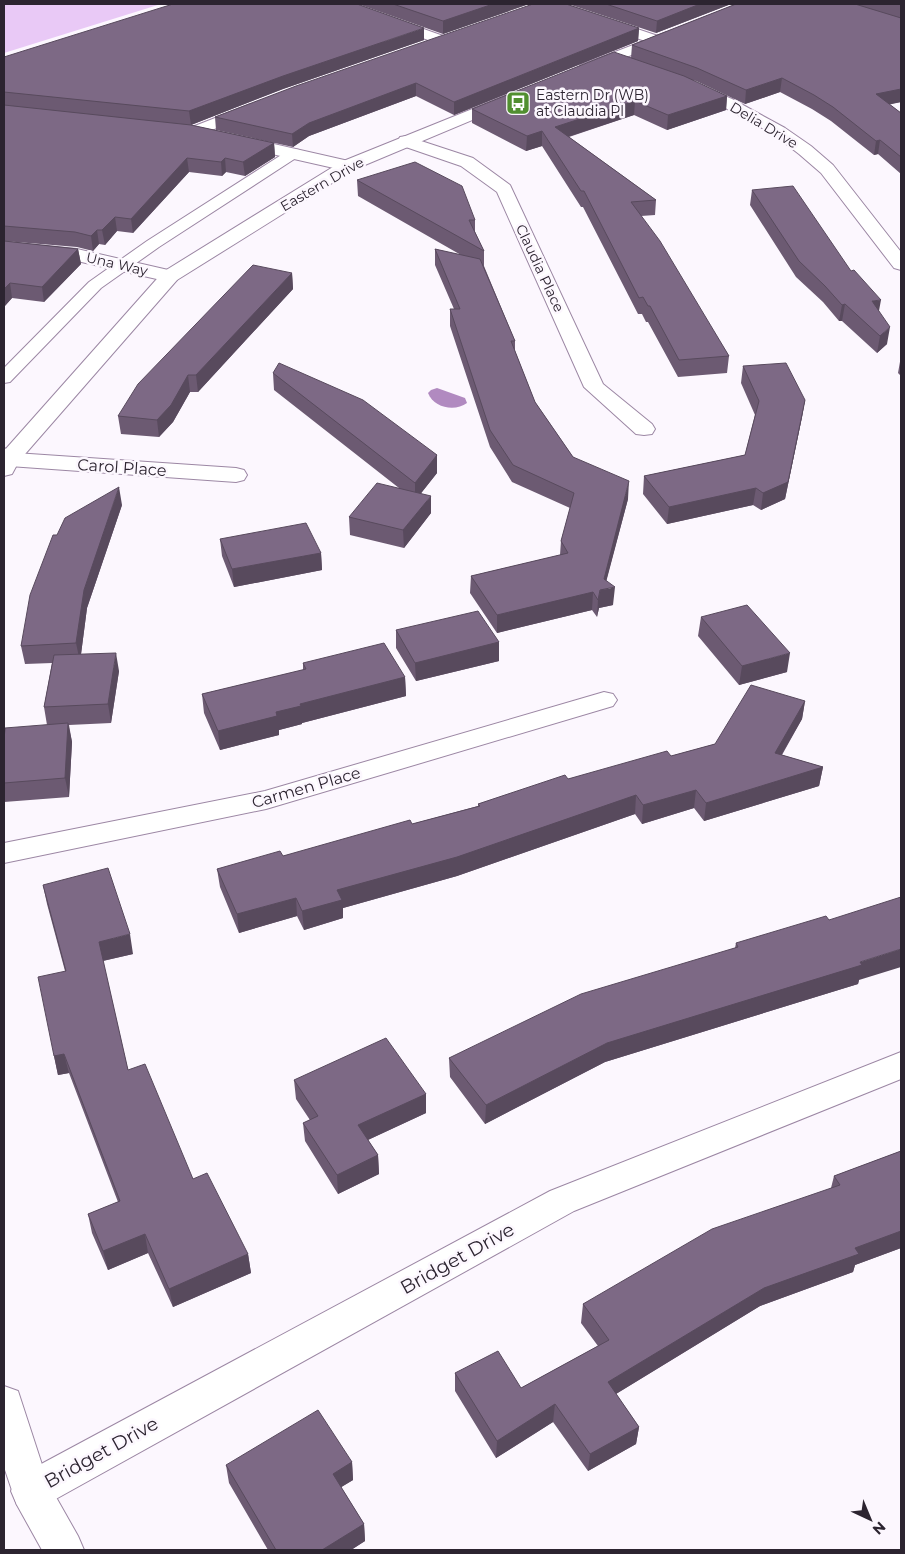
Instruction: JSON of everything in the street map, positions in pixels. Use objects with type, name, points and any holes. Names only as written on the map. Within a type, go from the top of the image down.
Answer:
[{"type":"street","points":[[544,5],[656,40]]},
{"type":"street","points":[[567,76],[684,29]]},
{"type":"street","points":[[426,47],[462,34]]},
{"type":"street","points":[[611,58],[631,65]]},
{"type":"street","name":"Delia Drive","points":[[681,83],[726,102],[779,131],[805,150],[827,169],[901,264]]},
{"type":"street","name":"Eastern Drive","points":[[5,461],[170,276],[347,166],[522,94]]},
{"type":"street","points":[[193,132],[264,104]]},
{"type":"street","points":[[173,130],[193,132],[347,166]]},
{"type":"street","name":"Claudia Place","points":[[406,141],[466,162],[504,189],[594,387],[644,429]]},
{"type":"street","name":"Una Way","points":[[4,248],[77,255],[170,276]]},
{"type":"street","name":"Carol Place","points":[[5,461],[236,475]]},
{"type":"street","name":"Carmen Place","points":[[4,853],[266,800],[604,700]]},
{"type":"street","name":"Bridget Drive","points":[[31,1491],[562,1201],[901,1065]]},
{"type":"street","points":[[4,1404],[31,1491],[64,1550]]},
{"type":"lane","points":[[342,4],[444,41]]},
{"type":"lane","points":[[4,378],[95,285],[122,265],[294,153]]},
{"type":"shaded area","points":[[4,4],[161,4],[4,53]]},
{"type":"shaded area","points":[[437,388],[465,398],[467,403],[451,408],[440,405],[428,393]]},
{"type":"building","points":[[173,4],[357,4],[424,28],[283,76],[189,111],[4,92],[4,57]]},
{"type":"building","points":[[393,4],[493,4],[443,21]]},
{"type":"building","points":[[533,4],[566,4],[639,28],[454,102],[416,83],[309,123],[292,134],[215,117],[296,86]]},
{"type":"building","points":[[606,4],[700,4],[657,21]]},
{"type":"building","points":[[736,4],[855,4],[901,18],[901,89],[876,94],[901,113],[901,157],[880,140],[876,141],[833,107],[782,78],[746,90],[697,68],[632,45]]},
{"type":"building","points":[[614,52],[684,76],[727,96],[668,115],[635,101],[555,127],[656,200],[631,202],[660,241],[729,356],[679,360],[650,306],[648,306],[643,297],[639,298],[584,191],[581,191],[542,131],[527,136],[472,109]]},
{"type":"building","points":[[4,105],[191,125],[274,143],[243,162],[225,158],[221,162],[187,158],[131,219],[115,217],[102,230],[97,230],[91,236],[75,232],[4,226]]},
{"type":"building","points":[[415,162],[462,186],[475,220],[469,220],[484,251],[357,180]]},
{"type":"building","points":[[793,186],[851,271],[854,270],[881,300],[872,301],[890,327],[880,336],[845,304],[842,305],[799,261],[752,190]]},
{"type":"building","points":[[4,241],[78,249],[42,287],[10,283],[4,289]]},
{"type":"building","points":[[435,249],[480,259],[515,341],[511,341],[535,402],[573,457],[629,481],[604,579],[615,587],[600,590],[598,600],[593,592],[497,615],[471,576],[568,553],[561,541],[574,493],[513,465],[490,430],[450,309],[460,309]]},
{"type":"building","points":[[253,265],[292,273],[196,375],[188,375],[171,405],[157,420],[118,416],[138,384]]},
{"type":"building","points":[[279,363],[363,400],[437,455],[415,483],[273,373]]},
{"type":"building","points":[[786,363],[805,400],[788,482],[763,493],[756,488],[669,507],[644,476],[745,455],[759,401],[743,366]]},
{"type":"building","points":[[377,483],[431,496],[403,530],[349,517]]},
{"type":"building","points":[[119,487],[84,590],[76,643],[21,646],[30,595],[53,535],[57,535],[65,518]]},
{"type":"building","points":[[306,523],[321,553],[232,569],[220,539]]},
{"type":"building","points":[[747,605],[790,653],[742,666],[701,617]]},
{"type":"building","points":[[478,611],[499,642],[415,663],[396,630]]},
{"type":"building","points":[[384,643],[405,677],[300,704],[301,706],[276,712],[277,716],[218,731],[202,694],[306,669],[303,663]]},
{"type":"building","points":[[116,653],[108,704],[44,707],[54,655]]},
{"type":"building","points":[[751,685],[805,701],[775,753],[823,767],[706,803],[696,790],[643,805],[636,795],[457,857],[337,890],[342,900],[302,911],[296,898],[237,914],[217,869],[280,851],[283,856],[410,820],[412,824],[480,806],[478,804],[565,775],[568,779],[667,751],[671,756],[715,744]]},
{"type":"building","points":[[68,723],[65,778],[4,783],[5,728]]},
{"type":"building","points":[[108,868],[130,934],[99,942],[128,1070],[145,1064],[193,1179],[207,1173],[248,1254],[169,1289],[145,1234],[103,1251],[88,1214],[120,1201],[64,1054],[54,1056],[38,977],[66,971],[43,885]]},
{"type":"building","points":[[901,897],[901,949],[860,962],[862,965],[607,1043],[486,1105],[449,1058],[581,994],[738,947],[736,943],[826,916],[829,920]]},
{"type":"building","points":[[386,1038],[426,1094],[358,1125],[378,1155],[337,1175],[303,1123],[318,1116],[294,1080]]},
{"type":"building","points":[[901,1151],[901,1231],[855,1248],[859,1254],[764,1288],[608,1382],[639,1427],[590,1454],[555,1404],[497,1441],[455,1373],[498,1351],[521,1388],[609,1340],[583,1304],[712,1229],[840,1185],[834,1176]]},
{"type":"building","points":[[318,1410],[352,1462],[333,1474],[364,1524],[322,1550],[276,1550],[226,1465]]},
{"type":"place","name":"Eastern Dr (WB) at Claudia Pl","points":[[518,103]]}]
